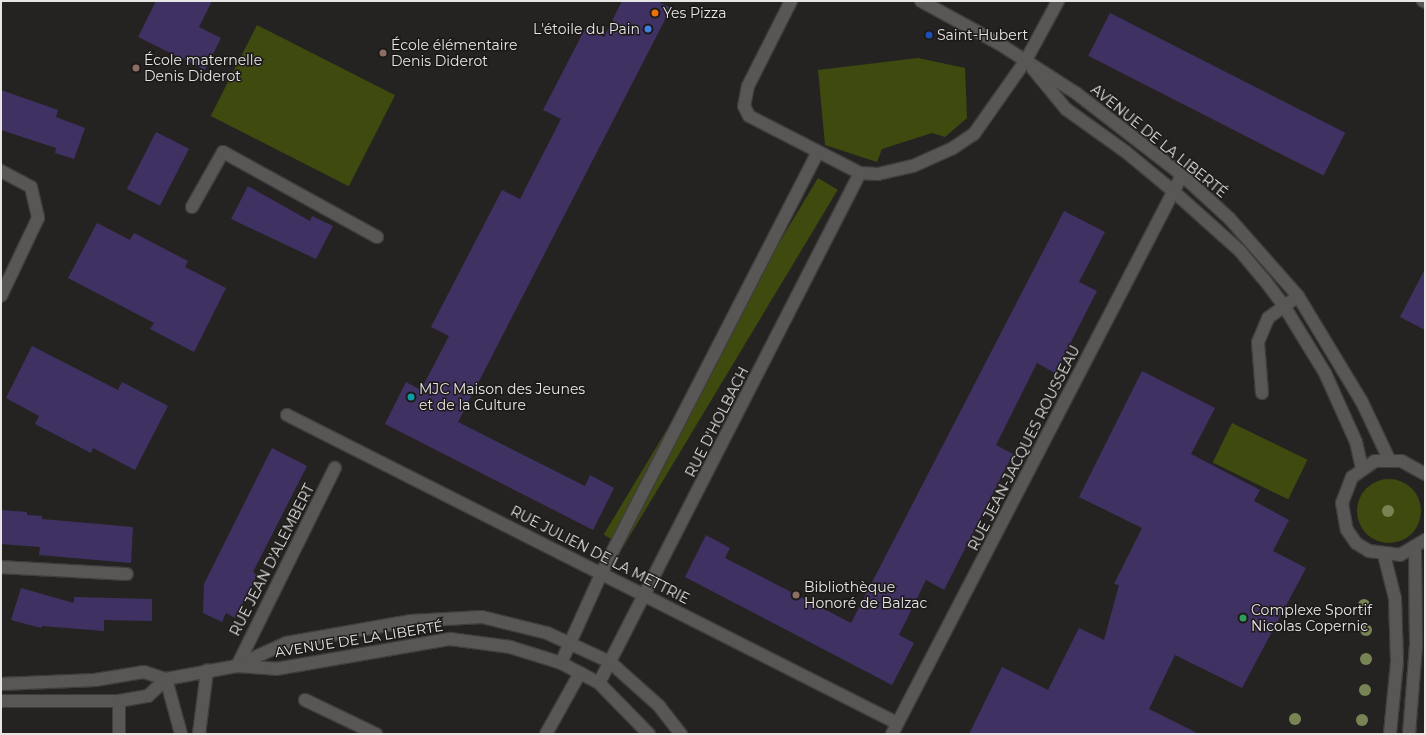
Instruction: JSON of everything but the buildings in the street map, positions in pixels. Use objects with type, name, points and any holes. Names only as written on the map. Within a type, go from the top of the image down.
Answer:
[{"type":"street","points":[[791,1],[748,86],[744,106],[748,116],[817,154],[860,173],[897,172],[953,148],[974,134],[1026,60],[1058,1]]},
{"type":"street","name":"AVENUE DE LA LIBERTÉ","points":[[921,1],[1026,60],[1076,94],[1182,175],[1256,245],[1298,296],[1362,402],[1389,459]]},
{"type":"street","name":"AVENUE DE LA LIBERTÉ","points":[[1026,60],[1066,109],[1126,152],[1173,191],[1240,251],[1284,306],[1342,407],[1356,442],[1362,468]]},
{"type":"street","points":[[192,207],[223,152],[377,237]]},
{"type":"street","points":[[560,663],[602,572],[817,154]]},
{"type":"street","points":[[1,171],[31,187],[38,218],[1,296]]},
{"type":"street","name":"RUE D'HOLBACH","points":[[598,683],[860,173]]},
{"type":"street","name":"RUE JEAN-JACQUES ROUSSEAU","points":[[892,734],[1182,175]]},
{"type":"street","points":[[1262,393],[1258,342],[1268,318],[1298,296]]},
{"type":"street","name":"RUE JULIEN DE LA METTRIE","points":[[287,415],[602,572],[897,723]]},
{"type":"street","points":[[1425,474],[1415,466],[1389,459],[1362,468],[1345,489],[1342,517],[1356,543],[1369,551],[1384,555],[1400,555],[1415,549],[1425,540]]},
{"type":"street","name":"RUE JEAN D'ALEMBERT","points":[[237,666],[335,468]]},
{"type":"street","points":[[1409,734],[1420,693],[1415,549]]},
{"type":"street","points":[[1384,555],[1395,598],[1396,662],[1390,734]]},
{"type":"street","points":[[1,567],[126,574]]},
{"type":"street","name":"AVENUE DE LA LIBERTÉ","points":[[237,666],[286,643],[453,616],[482,617],[512,623],[570,642],[610,662],[659,706],[681,734]]},
{"type":"street","name":"AVENUE DE LA LIBERTÉ","points":[[1,684],[95,680],[144,672],[166,679],[237,666],[276,669],[450,639],[510,647],[560,663],[598,683],[649,734]]},
{"type":"street","points":[[200,734],[207,671]]},
{"type":"street","points":[[546,734],[580,673]]},
{"type":"street","points":[[1,701],[119,701],[148,696],[166,679],[181,734]]},
{"type":"street","points":[[305,700],[376,734]]},
{"type":"street","points":[[119,701],[119,734]]},
{"type":"green space","points":[[257,25],[395,95],[349,186],[211,116]]},
{"type":"green space","points":[[918,58],[965,68],[967,118],[945,137],[932,133],[882,149],[877,162],[825,145],[818,70]]},
{"type":"green space","points":[[818,178],[838,190],[623,546],[604,535]]},
{"type":"green space","points":[[1232,423],[1307,460],[1288,499],[1213,463]]},
{"type":"green space","points":[[1383,479],[1395,479],[1412,488],[1419,499],[1421,511],[1419,523],[1412,534],[1395,543],[1383,543],[1371,538],[1362,529],[1357,517],[1357,505],[1362,493],[1371,484]]},
{"type":"place","name":"Yes Pizza","points":[[655,13]]},
{"type":"place","name":"L'étoile du Pain","points":[[648,29]]},
{"type":"place","name":"Saint-Hubert","points":[[929,35]]},
{"type":"place","name":"École élémentaire Denis Diderot","points":[[383,53]]},
{"type":"place","name":"École maternelle Denis Diderot","points":[[136,68]]},
{"type":"place","name":"MJC Maison des Jeunes et de la Culture","points":[[411,397]]},
{"type":"place","name":"Bibliothèque Honoré de Balzac","points":[[796,595]]},
{"type":"place","name":"Complexe Sportif Nicolas Copernic","points":[[1243,618]]}]
